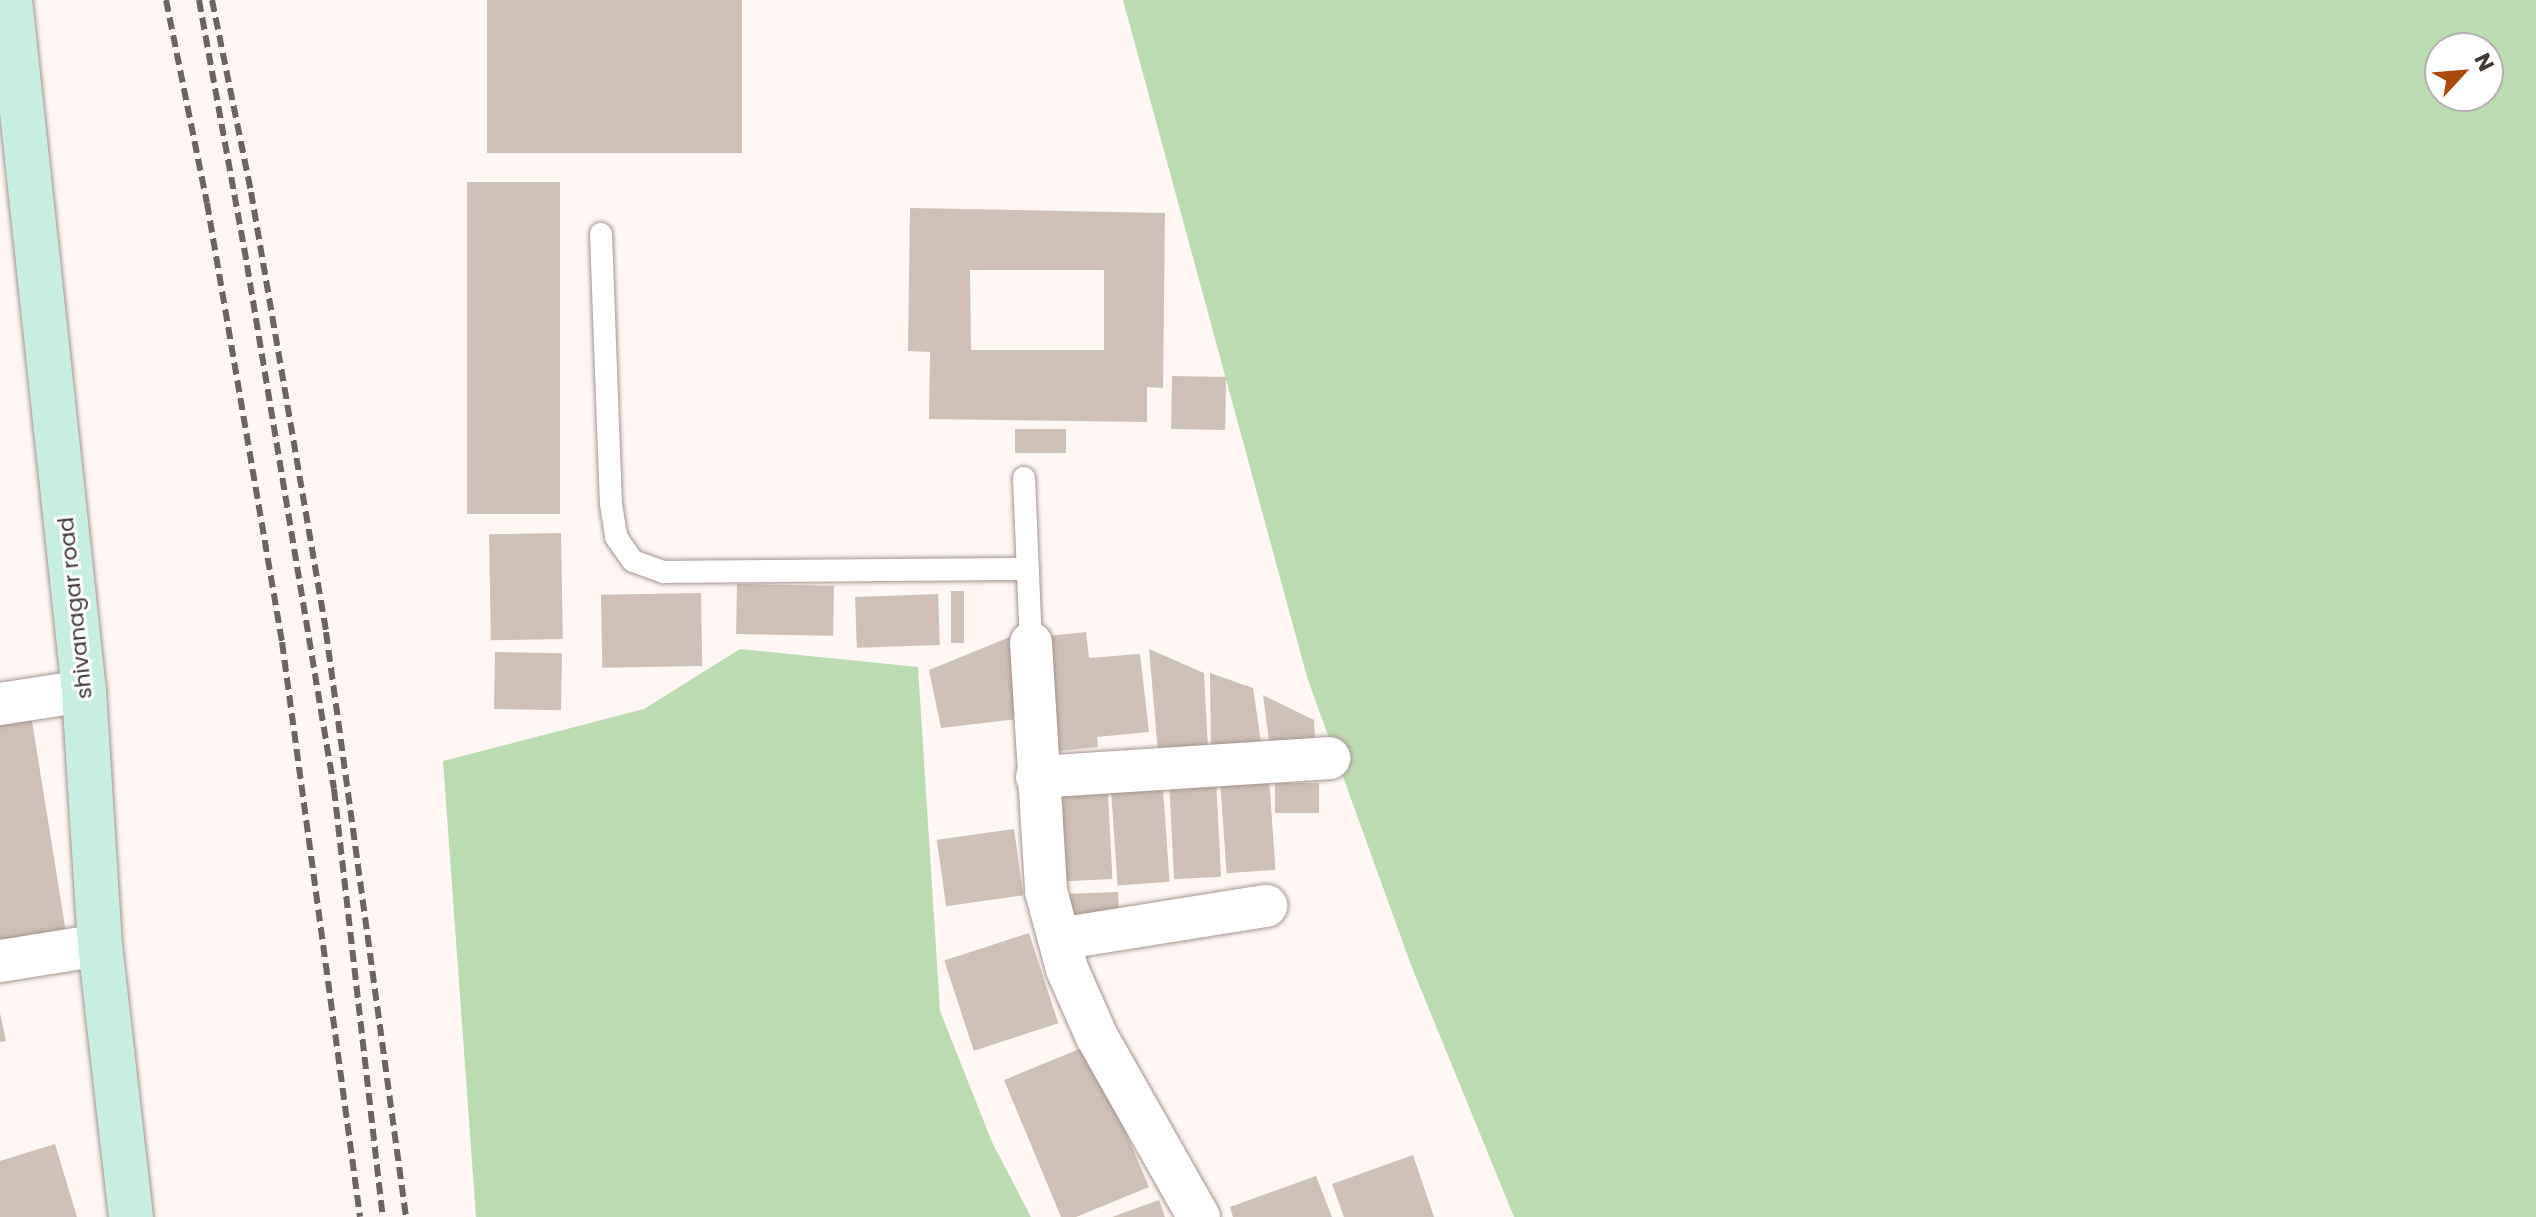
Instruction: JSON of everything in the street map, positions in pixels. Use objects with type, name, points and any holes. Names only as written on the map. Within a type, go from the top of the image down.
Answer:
[{"type":"street","name":"shivanagar road","points":[[10,0],[84,691],[100,945],[131,1217]]},
{"type":"street","points":[[1031,643],[1046,891],[1067,969],[1097,1037],[1199,1217]]},
{"type":"street","points":[[0,704],[84,691]]},
{"type":"street","points":[[1037,777],[1329,758]]},
{"type":"street","points":[[1059,939],[1266,906]]},
{"type":"street","points":[[0,961],[100,945]]},
{"type":"lane","points":[[601,234],[611,504],[616,537],[633,561],[664,572],[1028,569]]},
{"type":"lane","points":[[1024,478],[1031,643]]},
{"type":"green space","points":[[1123,0],[2536,0],[2536,1217],[1514,1217],[1411,965],[1307,677]]},
{"type":"green space","points":[[740,649],[918,667],[940,1011],[992,1142],[1031,1217],[476,1217],[443,761],[644,709]]},
{"type":"building","points":[[487,0],[742,0],[742,153],[487,153]]},
{"type":"building","points":[[467,182],[560,182],[560,514],[467,514]]},
{"type":"building","points":[[910,208],[1165,213],[1163,388],[1147,387],[1147,422],[929,419],[930,352],[908,351]],"holes":[[[970,270],[1104,270],[1104,350],[971,350]]]},
{"type":"building","points":[[1172,376],[1226,377],[1225,430],[1171,429]]},
{"type":"building","points":[[1015,429],[1066,429],[1066,453],[1015,453]]},
{"type":"building","points":[[561,533],[563,639],[491,640],[489,534]]},
{"type":"building","points":[[737,584],[834,586],[833,636],[736,634]]},
{"type":"building","points":[[951,591],[964,591],[964,643],[951,643]]},
{"type":"building","points":[[701,593],[702,666],[602,668],[601,595]]},
{"type":"building","points":[[938,594],[940,645],[857,648],[855,597]]},
{"type":"building","points":[[1086,632],[1089,658],[1140,654],[1149,732],[1097,737],[1098,747],[1051,752],[1038,637]]},
{"type":"building","points":[[1010,637],[1019,719],[941,728],[929,670]]},
{"type":"building","points":[[1149,649],[1204,673],[1208,749],[1158,752]]},
{"type":"building","points":[[495,652],[562,653],[561,710],[494,709]]},
{"type":"building","points":[[1210,673],[1253,688],[1261,742],[1211,753]]},
{"type":"building","points":[[1263,695],[1314,720],[1315,738],[1269,741]]},
{"type":"building","points":[[31,715],[68,945],[0,956],[0,720]]},
{"type":"building","points":[[1269,777],[1275,870],[1227,873],[1220,780]]},
{"type":"building","points":[[1216,780],[1221,877],[1174,879],[1169,782]]},
{"type":"building","points":[[1275,783],[1319,783],[1319,813],[1275,813]]},
{"type":"building","points":[[1163,788],[1170,882],[1118,885],[1111,792]]},
{"type":"building","points":[[1108,794],[1112,879],[1061,882],[1056,797]]},
{"type":"building","points":[[1014,829],[1023,895],[946,906],[937,840]]},
{"type":"building","points":[[1118,892],[1119,920],[1071,922],[1070,894]]},
{"type":"building","points":[[1029,933],[1058,1023],[974,1051],[944,961]]},
{"type":"building","points":[[0,1013],[6,1041],[0,1042]]},
{"type":"building","points":[[1089,1045],[1149,1187],[1076,1217],[1061,1217],[1004,1080]]},
{"type":"building","points":[[55,1144],[77,1217],[0,1217],[0,1161]]},
{"type":"building","points":[[1413,1155],[1434,1217],[1344,1217],[1332,1184]]},
{"type":"building","points":[[1316,1176],[1332,1217],[1233,1217],[1230,1207]]},
{"type":"building","points":[[1159,1200],[1165,1217],[1112,1217]]},
{"type":"railway","points":[[166,0],[207,203],[282,642],[360,1217]]},
{"type":"railway","points":[[199,0],[247,265],[334,789],[383,1217]]},
{"type":"railway","points":[[212,0],[251,192],[326,632],[406,1217]]}]
